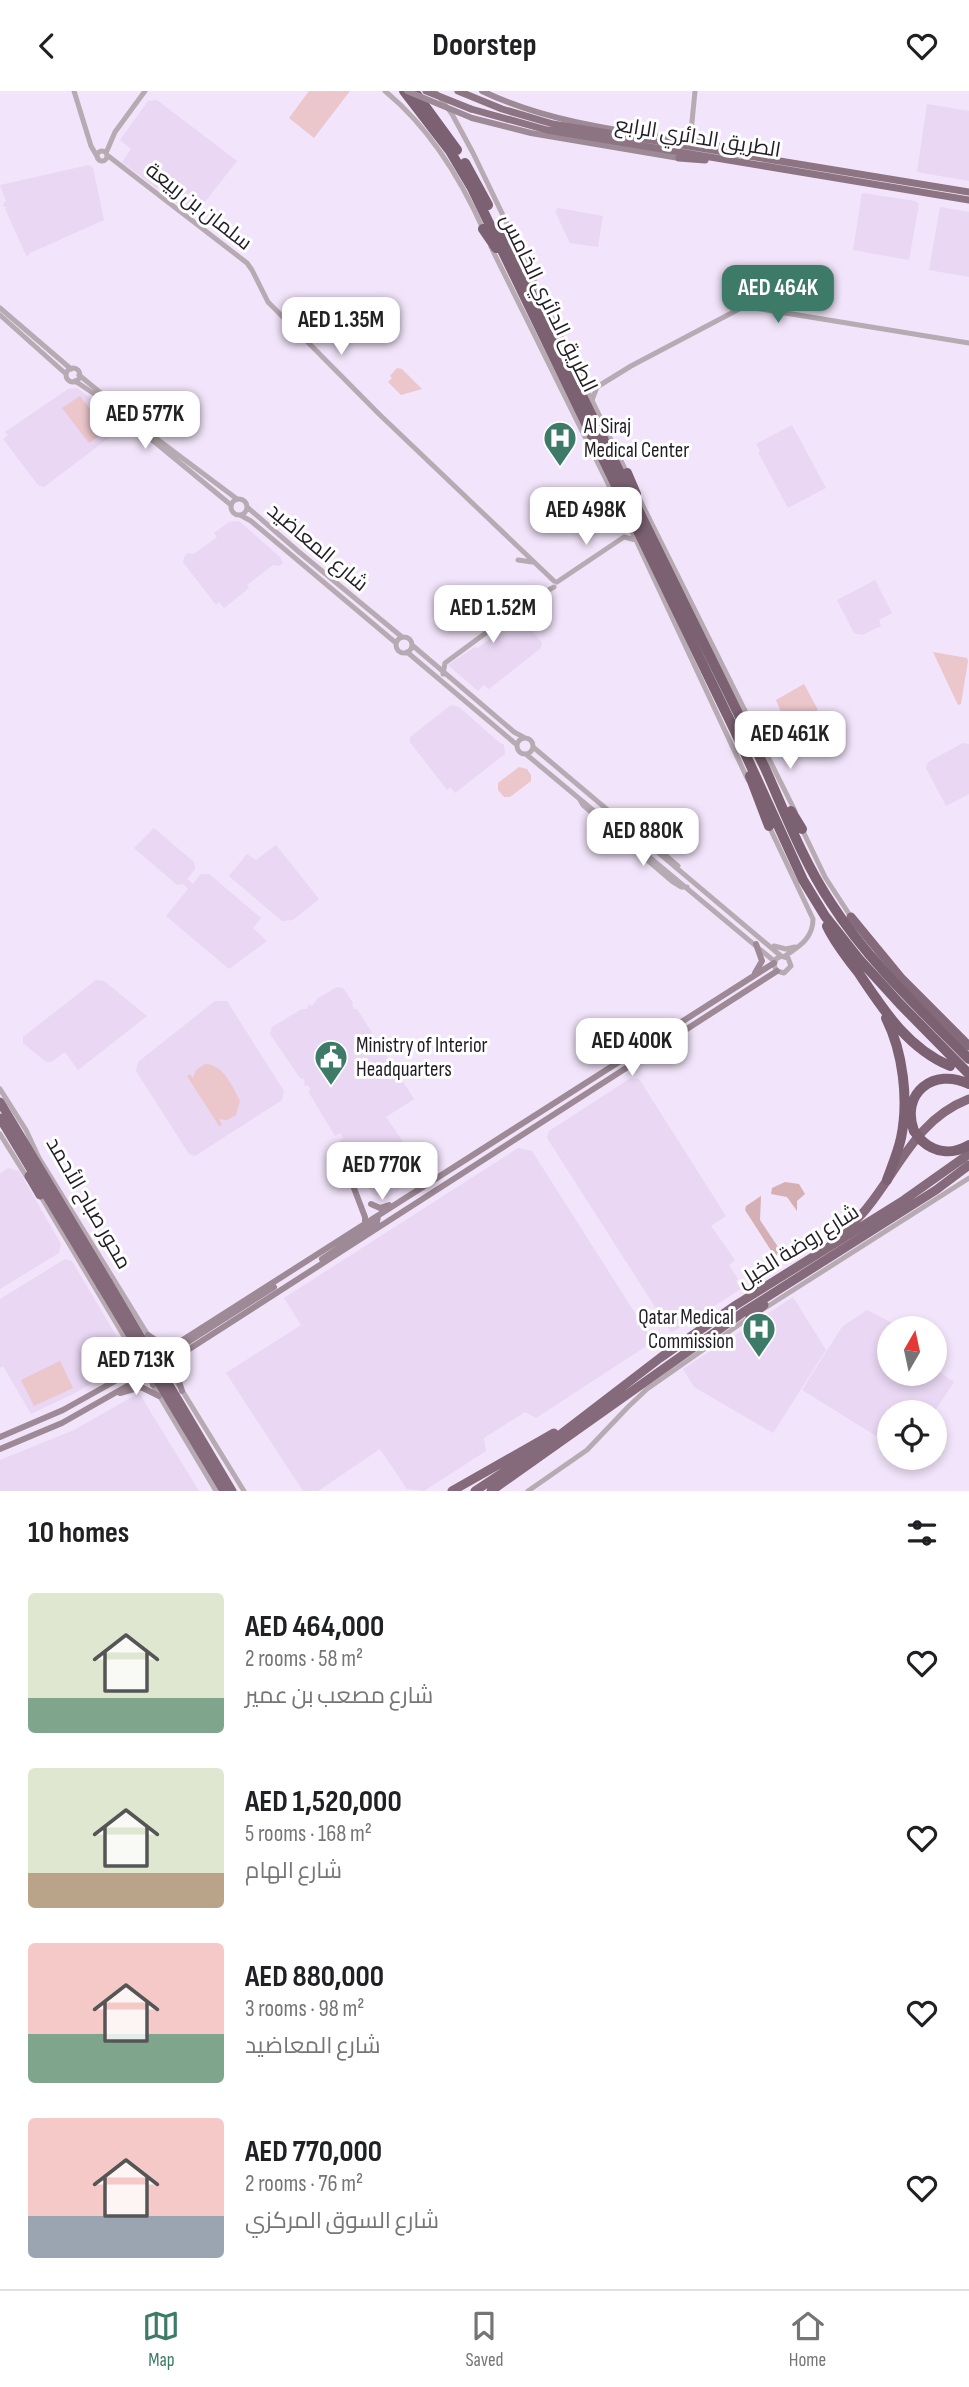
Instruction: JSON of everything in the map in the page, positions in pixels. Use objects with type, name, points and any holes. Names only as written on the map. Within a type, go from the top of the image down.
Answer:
[{"type":"highway","name":"الطريق الدائري الخامس","points":[[406,91],[460,166],[666,570],[765,768],[806,860],[831,904],[869,953],[969,1059]]},
{"type":"highway","name":"الطريق الدائري الخامس","points":[[414,91],[475,179],[589,431],[734,729],[797,869],[825,916],[859,960],[969,1074]]},
{"type":"highway","points":[[484,229],[534,324],[544,330]]},
{"type":"highway","points":[[521,255],[544,330]]},
{"type":"highway","points":[[589,431],[595,457]]},
{"type":"highway","points":[[627,473],[666,570]]},
{"type":"highway","points":[[649,571],[682,630],[689,635]]},
{"type":"highway","points":[[734,729],[735,740],[769,826]]},
{"type":"highway","points":[[765,768],[802,829]]},
{"type":"highway","points":[[825,916],[829,930],[872,993],[912,1043],[950,1066]]},
{"type":"highway","points":[[851,917],[902,979],[969,1046]]},
{"type":"highway","points":[[872,993],[888,1021],[896,1043],[903,1096],[901,1139],[887,1180]]},
{"type":"highway","points":[[969,1084],[958,1079],[944,1078],[924,1086],[912,1103],[910,1117],[920,1140],[932,1149],[946,1152],[960,1150],[969,1145]]},
{"type":"highway","points":[[0,1095],[40,1158]]},
{"type":"highway","points":[[797,1267],[858,1219],[921,1130],[940,1115],[969,1099]]},
{"type":"highway","name":"محور صباح الأحمد","points":[[0,1102],[104,1284]]},
{"type":"highway","name":"محور صباح الأحمد","points":[[0,1118],[104,1284]]},
{"type":"highway","points":[[0,1126],[40,1195]]},
{"type":"highway","name":"شارع روضة الخيل","points":[[475,1491],[586,1415],[660,1358],[736,1305],[904,1200],[969,1154]]},
{"type":"highway","name":"شارع روضة الخيل","points":[[491,1491],[575,1434],[692,1347],[936,1190],[969,1165]]},
{"type":"highway","points":[[750,1317],[764,1304],[808,1275],[824,1260]]},
{"type":"highway","points":[[104,1284],[224,1491]]},
{"type":"highway","points":[[104,1284],[232,1491]]},
{"type":"highway","points":[[452,1491],[586,1415]]},
{"type":"main road","name":"الطريق الدائري الرابع","points":[[406,91],[545,136],[679,158]]},
{"type":"main road","name":"الطريق الدائري الرابع","points":[[426,91],[471,113],[547,129],[968,198]]},
{"type":"main road","name":"الطريق الدائري الرابع","points":[[458,91],[502,109],[552,124],[789,162],[968,198]]},
{"type":"main road","name":"الطريق الدائري الرابع","points":[[482,91],[549,116],[740,149]]},
{"type":"main road","points":[[740,149],[789,162]]},
{"type":"main road","points":[[679,158],[768,166]]},
{"type":"main road","points":[[0,1449],[62,1423],[155,1370],[181,1341],[740,984],[758,971],[761,965],[761,953],[756,944]]},
{"type":"main road","points":[[740,984],[775,965]]},
{"type":"main road","points":[[182,1391],[176,1367],[180,1360],[200,1343],[610,1076],[775,965]]},
{"type":"main road","points":[[444,1174],[447,1165]]},
{"type":"main road","points":[[386,1223],[384,1217],[425,1190],[430,1182]]},
{"type":"main road","points":[[352,1183],[365,1216],[365,1224]]},
{"type":"main road","points":[[370,1204],[384,1207],[410,1192],[419,1190]]},
{"type":"main road","points":[[303,1276],[311,1266],[377,1222],[378,1216]]},
{"type":"main road","points":[[163,1359],[292,1275],[299,1266]]},
{"type":"main road","points":[[148,1335],[160,1343],[181,1341]]},
{"type":"main road","points":[[0,1437],[64,1411],[142,1366],[200,1343]]},
{"type":"main road","points":[[120,1379],[131,1366],[130,1344]]},
{"type":"main road","points":[[153,1385],[155,1370]]},
{"type":"main road","points":[[111,1395],[141,1387],[159,1396]]},
{"type":"street","points":[[74,91],[91,143],[103,155],[145,91]]},
{"type":"street","points":[[386,91],[414,118],[452,168],[484,229],[636,540],[813,919],[812,931],[802,945],[783,956],[775,965]]},
{"type":"street","points":[[435,91],[468,143],[592,403],[758,735],[825,877],[851,917]]},
{"type":"street","points":[[695,91],[691,129],[696,142]]},
{"type":"street","points":[[682,139],[691,129]]},
{"type":"street","name":"سلمان بن ربيعة","points":[[103,155],[247,263],[268,302],[554,583]]},
{"type":"street","points":[[0,308],[68,372],[68,380],[77,378]]},
{"type":"street","points":[[592,403],[594,391],[600,385],[731,312],[746,308],[969,343]]},
{"type":"street","points":[[0,314],[68,372]]},
{"type":"street","points":[[68,372],[77,370],[77,378]]},
{"type":"street","points":[[77,378],[232,505],[233,513],[240,515],[247,507],[244,501],[237,499],[232,505]]},
{"type":"street","name":"شارع المعاضيد","points":[[77,378],[237,499]]},
{"type":"street","points":[[582,380],[592,386],[600,385]]},
{"type":"street","name":"شارع المعاضيد","points":[[247,507],[402,637]]},
{"type":"street","name":"شارع المعاضيد","points":[[240,515],[251,521],[396,643]]},
{"type":"street","points":[[443,674],[445,663],[554,583],[624,537],[628,524]]},
{"type":"street","points":[[624,537],[636,540]]},
{"type":"street","points":[[518,561],[532,562]]},
{"type":"street","points":[[432,664],[443,661],[520,609]]},
{"type":"street","points":[[517,745],[407,652],[399,651],[396,643],[402,637],[408,638],[443,674],[514,732],[530,740],[533,747],[686,877],[790,960],[790,968],[784,973],[756,944],[527,755],[518,752],[519,740],[525,738]]},
{"type":"street","points":[[407,652],[412,645]]},
{"type":"street","points":[[527,755],[533,747]]},
{"type":"street","points":[[763,939],[783,949],[802,945]]},
{"type":"street","name":"محور صباح الأحمد","points":[[0,1089],[148,1335]]},
{"type":"street","name":"محور صباح الأحمد","points":[[0,1134],[130,1344]]},
{"type":"street","name":"شارع روضة الخيل","points":[[528,1491],[578,1458],[647,1389],[750,1317],[969,1178]]},
{"type":"street","points":[[148,1335],[244,1491]]},
{"type":"street","points":[[130,1344],[216,1491]]},
{"type":"shaded area","points":[[309,91],[350,91],[314,138],[289,118]]},
{"type":"shaded area","points":[[157,100],[237,161],[197,212],[190,214],[160,187],[156,188],[122,162],[131,149],[120,140],[148,101]]},
{"type":"shaded area","points":[[927,104],[969,111],[969,181],[917,172]]},
{"type":"shaded area","points":[[89,165],[93,168],[104,220],[30,253],[27,257],[5,209],[8,207],[4,207],[6,201],[0,185]]},
{"type":"shaded area","points":[[862,193],[915,201],[919,204],[909,260],[853,250]]},
{"type":"shaded area","points":[[940,207],[969,212],[969,277],[929,270]]},
{"type":"shaded area","points":[[558,208],[603,216],[598,247],[570,243],[555,211]]},
{"type":"shaded area","points":[[397,368],[402,369],[422,389],[401,395],[388,382]]},
{"type":"shaded area","points":[[77,388],[119,420],[122,428],[44,487],[38,485],[3,439],[8,435],[5,432],[68,389]]},
{"type":"shaded area","points":[[80,396],[107,431],[89,443],[62,408]]},
{"type":"shaded area","points":[[792,425],[826,488],[788,508],[756,444]]},
{"type":"shaded area","points":[[239,521],[280,557],[283,563],[279,566],[273,565],[247,585],[249,588],[224,608],[219,602],[216,605],[183,562],[185,555],[194,554],[217,537],[214,533],[229,522]]},
{"type":"shaded area","points":[[875,580],[892,613],[879,620],[881,626],[862,635],[854,633],[837,600]]},
{"type":"shaded area","points":[[517,618],[522,619],[542,643],[541,648],[489,689],[484,685],[478,691],[448,665],[475,647],[478,648]]},
{"type":"shaded area","points":[[933,652],[967,658],[961,704],[958,705]]},
{"type":"shaded area","points":[[804,684],[818,710],[787,726],[776,700]]},
{"type":"shaded area","points":[[451,705],[459,707],[504,745],[505,754],[455,793],[450,787],[447,790],[410,742],[410,737]]},
{"type":"shaded area","points":[[963,743],[969,744],[969,794],[946,806],[926,768],[928,762]]},
{"type":"shaded area","points":[[519,767],[527,769],[531,781],[510,797],[504,797],[498,790],[498,783]]},
{"type":"shaded area","points":[[154,828],[194,862],[195,869],[187,879],[193,884],[201,874],[209,874],[261,918],[253,928],[267,941],[229,969],[166,916],[188,889],[183,884],[177,885],[134,848]]},
{"type":"shaded area","points":[[276,845],[319,899],[293,920],[282,921],[229,876],[247,854],[256,860]]},
{"type":"shaded area","points":[[96,980],[104,981],[147,1016],[78,1070],[65,1052],[51,1062],[46,1062],[23,1043],[23,1037]]},
{"type":"shaded area","points":[[337,987],[343,988],[414,1099],[386,1117],[425,1174],[387,1198],[373,1195],[339,1141],[343,1138],[340,1133],[335,1136],[309,1093],[310,1088],[305,1086],[304,1079],[300,1078],[270,1034],[272,1027],[302,1009],[307,1009],[309,1004],[313,1005],[318,998]]},
{"type":"shaded area","points":[[215,1001],[227,1001],[284,1091],[282,1100],[195,1156],[189,1154],[136,1071],[138,1062]]},
{"type":"shaded area","points":[[205,1064],[222,1072],[240,1101],[236,1115],[227,1120],[219,1119],[222,1125],[219,1126],[187,1076],[190,1074],[193,1078],[196,1070]]},
{"type":"shaded area","points":[[631,1078],[639,1079],[726,1216],[711,1226],[735,1260],[729,1265],[741,1289],[671,1332],[547,1138],[549,1131]]},
{"type":"shaded area","points":[[518,1148],[532,1151],[649,1335],[645,1347],[536,1418],[525,1412],[484,1438],[486,1451],[424,1491],[407,1489],[380,1449],[318,1491],[303,1491],[226,1373],[301,1325],[284,1298]]},
{"type":"shaded area","points":[[8,1168],[19,1171],[61,1244],[59,1253],[0,1289],[0,1174]]},
{"type":"shaded area","points":[[785,1182],[799,1184],[805,1194],[797,1201],[797,1211],[787,1197],[771,1194],[772,1188]]},
{"type":"shaded area","points":[[761,1196],[760,1220],[780,1250],[791,1254],[789,1258],[772,1252],[745,1210],[746,1206]]},
{"type":"shaded area","points":[[65,1259],[72,1261],[124,1349],[120,1367],[31,1414],[3,1366],[0,1368],[0,1299]]},
{"type":"shaded area","name":"Qatar Medical Commission","points":[[793,1297],[826,1350],[773,1433],[694,1387],[683,1369]]},
{"type":"shaded area","points":[[867,1310],[879,1316],[877,1386],[947,1386],[947,1377],[954,1382],[942,1400],[877,1400],[877,1437],[802,1390],[842,1327]]},
{"type":"shaded area","points":[[60,1361],[73,1388],[34,1406],[21,1380]]},
{"type":"shaded area","points":[[139,1393],[199,1491],[0,1491],[0,1460],[74,1430]]},
{"type":"place","name":"Al Siraj Medical Center","points":[[560,468]]},
{"type":"place","name":"Ministry of Interior Headquarters","points":[[331,1087]]},
{"type":"place","name":"Qatar Medical Commission","points":[[759,1359]]}]
